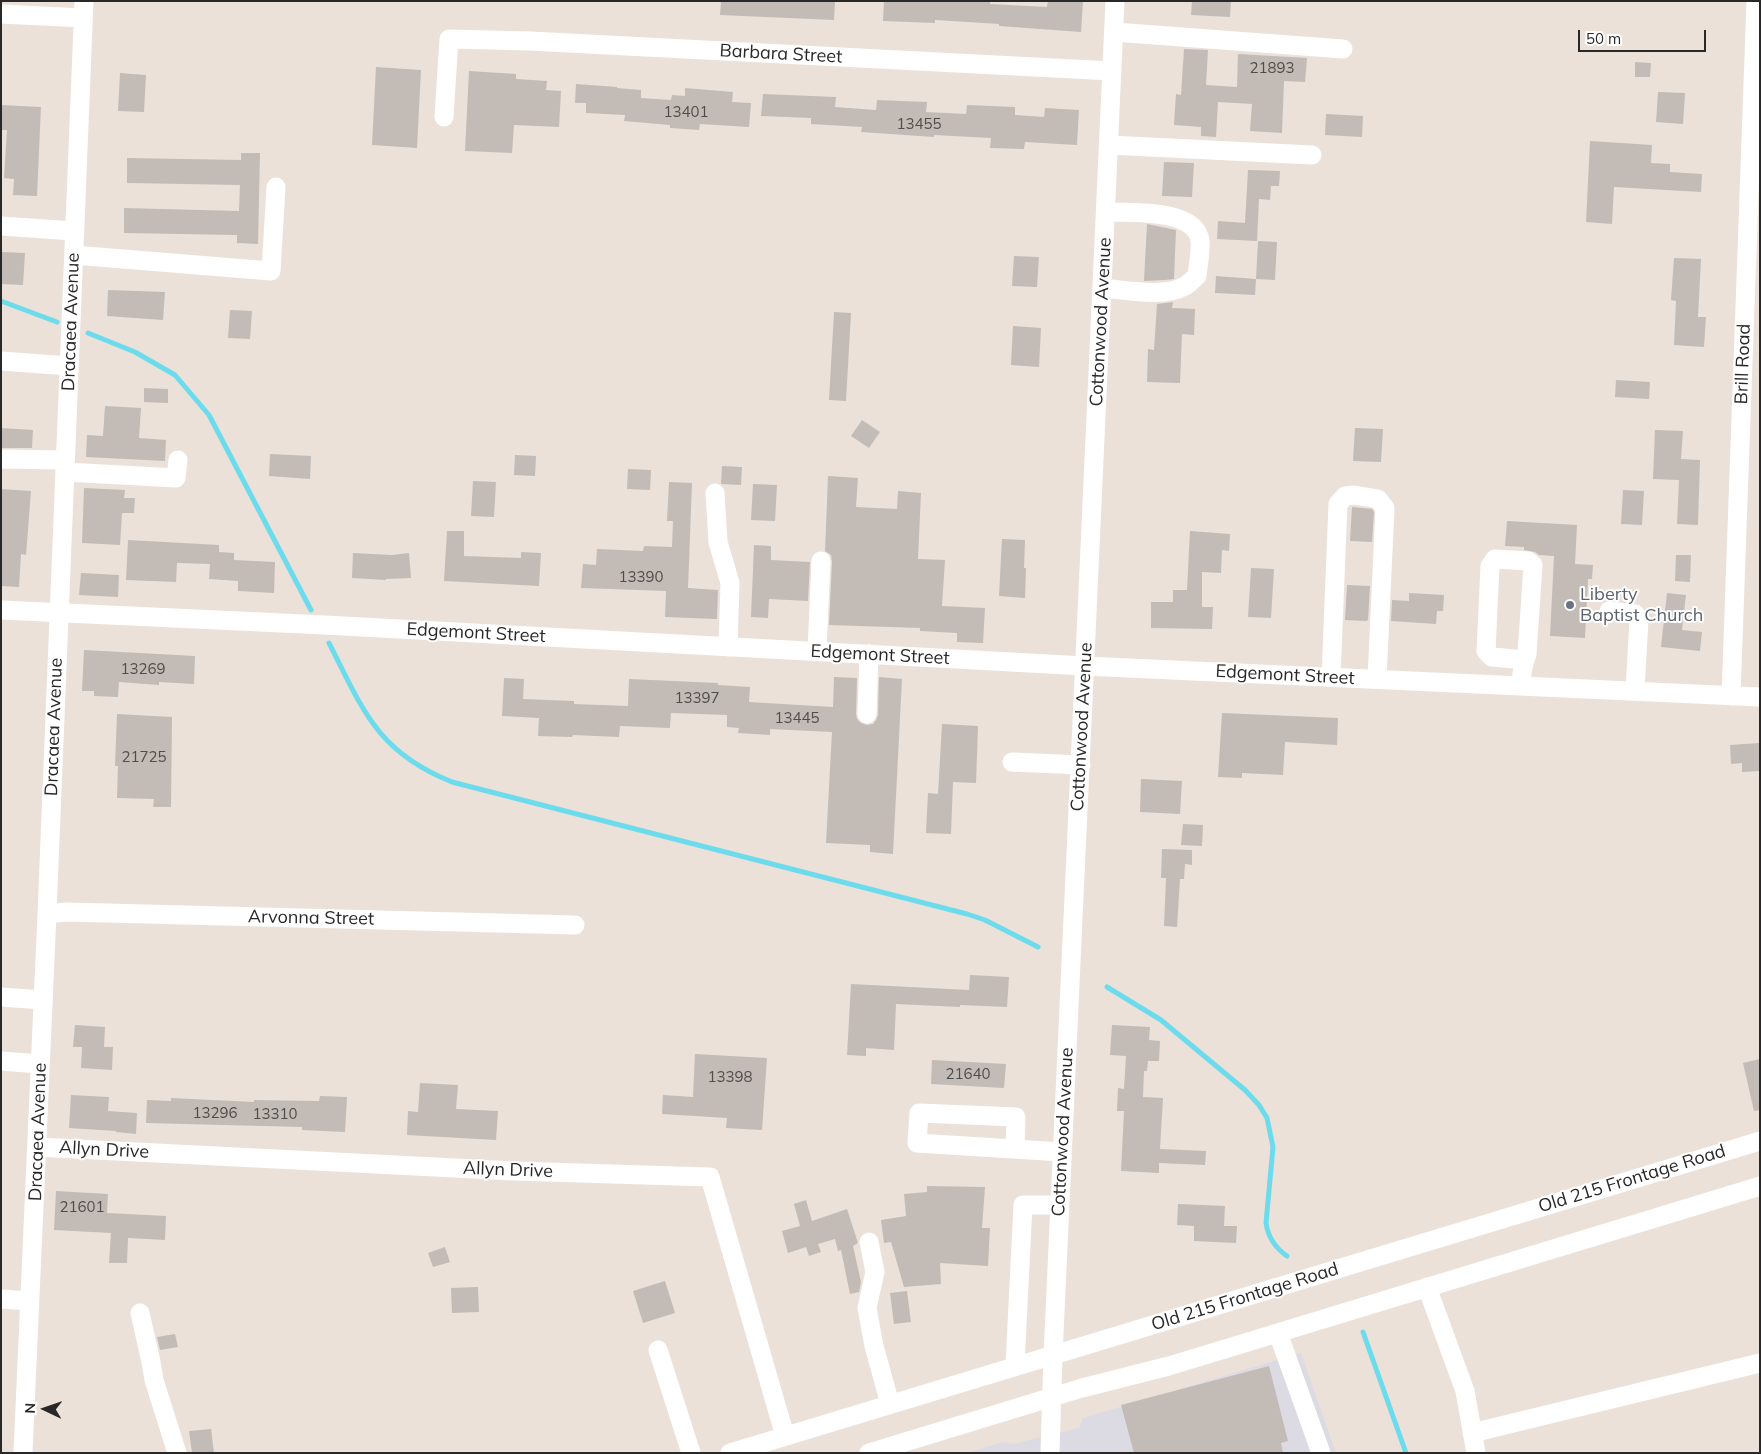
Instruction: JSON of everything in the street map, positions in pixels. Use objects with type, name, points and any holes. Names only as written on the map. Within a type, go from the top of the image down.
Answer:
[{"type":"street","name":"Cottonwood Avenue","points":[[1050,1453],[1115,1]]},
{"type":"street","name":"Brill Road","points":[[1731,696],[1757,56],[1756,1]]},
{"type":"street","points":[[1,14],[84,10]]},
{"type":"street","name":"Dracaea Avenue","points":[[22,1453],[37,1147],[84,10]]},
{"type":"street","points":[[1114,32],[1343,49]]},
{"type":"street","name":"Barbara Street","points":[[444,117],[449,39],[530,41],[1112,71]]},
{"type":"street","points":[[1109,145],[1312,155]]},
{"type":"street","points":[[74,255],[271,271],[276,187]]},
{"type":"street","points":[[1102,288],[1156,292],[1172,291],[1185,286],[1197,276],[1200,240],[1193,226],[1180,218],[1161,214],[1106,212]]},
{"type":"street","points":[[1,226],[74,231]]},
{"type":"street","points":[[1,361],[69,366]]},
{"type":"street","points":[[1,458],[176,478],[178,460]]},
{"type":"street","points":[[715,493],[718,542],[730,583],[728,647]]},
{"type":"street","points":[[1331,677],[1338,504],[1345,496],[1354,496],[1378,499],[1385,508],[1377,679]]},
{"type":"street","points":[[1521,686],[1522,666],[1527,654],[1533,565],[1528,561],[1495,559],[1490,566],[1486,651],[1492,657],[1524,660]]},
{"type":"street","points":[[817,652],[821,561]]},
{"type":"street","name":"Edgemont Street","points":[[1,610],[326,624],[1085,666],[1760,697]]},
{"type":"street","points":[[1609,611],[1635,614],[1639,619],[1635,691]]},
{"type":"street","points":[[867,714],[869,654]]},
{"type":"street","points":[[1012,762],[1080,765]]},
{"type":"street","name":"Arvonna Street","points":[[47,914],[67,912],[575,925]]},
{"type":"street","points":[[1,997],[43,1000]]},
{"type":"street","points":[[1,1061],[40,1064]]},
{"type":"street","points":[[1015,1149],[1016,1117],[919,1113],[917,1143],[1062,1152]]},
{"type":"street","name":"Old 215 Frontage Road","points":[[730,1453],[1760,1141]]},
{"type":"street","name":"Allyn Drive","points":[[37,1147],[514,1171],[710,1177],[785,1436]]},
{"type":"street","points":[[869,1453],[1082,1388],[1169,1366],[1760,1186]]},
{"type":"street","points":[[1015,1366],[1023,1205],[1060,1205]]},
{"type":"street","points":[[869,1242],[875,1272],[867,1308],[874,1346],[890,1404]]},
{"type":"street","points":[[1427,1287],[1465,1391],[1476,1453]]},
{"type":"street","points":[[1,1299],[30,1301]]},
{"type":"street","points":[[140,1313],[152,1362],[154,1380],[177,1453]]},
{"type":"street","points":[[1278,1333],[1321,1453]]},
{"type":"street","points":[[658,1350],[691,1453]]},
{"type":"street","points":[[1472,1433],[1760,1363]]},
{"type":"shaded area","points":[[1301,1353],[1336,1453],[968,1453],[1002,1442],[1014,1444],[1079,1428],[1083,1418]]},
{"type":"building","points":[[721,1],[835,1],[834,20],[720,15]]},
{"type":"building","points":[[884,1],[990,1],[990,4],[1047,7],[1048,1],[1083,1],[1081,32],[935,20],[935,23],[883,21]]},
{"type":"building","points":[[1192,1],[1231,1],[1230,17],[1191,15]]},
{"type":"building","points":[[1184,49],[1208,50],[1206,85],[1237,87],[1238,54],[1307,58],[1305,82],[1284,81],[1282,133],[1250,131],[1252,104],[1218,102],[1216,137],[1201,136],[1201,127],[1174,125],[1176,94],[1181,95]]},
{"type":"building","points":[[1635,62],[1651,63],[1650,77],[1635,77]]},
{"type":"building","points":[[376,67],[421,70],[417,148],[372,145]]},
{"type":"building","points":[[469,71],[516,74],[516,79],[547,81],[546,90],[561,91],[559,127],[514,125],[512,153],[465,151]]},
{"type":"building","points":[[120,73],[146,75],[144,112],[118,111]]},
{"type":"building","points":[[576,84],[641,90],[641,98],[671,100],[672,95],[685,96],[685,88],[733,92],[732,102],[751,103],[749,127],[700,124],[699,130],[670,128],[670,125],[624,121],[625,115],[586,113],[586,103],[575,103]]},
{"type":"building","points":[[1658,92],[1685,93],[1683,124],[1656,122]]},
{"type":"building","points":[[763,94],[836,97],[835,107],[876,110],[877,100],[927,102],[926,112],[966,114],[967,105],[1015,107],[1015,115],[1044,117],[1045,108],[1079,110],[1077,145],[1025,142],[1024,149],[990,148],[991,138],[934,135],[934,137],[861,132],[862,127],[811,124],[811,118],[761,116]]},
{"type":"building","points":[[1,105],[41,107],[37,196],[13,195],[14,179],[4,178],[7,130],[1,130]]},
{"type":"building","points":[[1326,114],[1363,116],[1362,137],[1325,135]]},
{"type":"building","points":[[1590,141],[1652,145],[1651,163],[1670,164],[1670,172],[1702,174],[1701,192],[1614,187],[1612,224],[1586,222]]},
{"type":"building","points":[[241,153],[260,153],[258,244],[237,243],[237,235],[124,233],[124,208],[239,211],[240,185],[127,183],[127,158],[241,160]]},
{"type":"building","points":[[1164,162],[1194,163],[1192,197],[1162,196]]},
{"type":"building","points":[[1248,170],[1280,171],[1279,186],[1271,186],[1270,200],[1259,199],[1257,241],[1217,239],[1218,221],[1245,223]]},
{"type":"building","points":[[1147,224],[1176,230],[1174,279],[1144,281]]},
{"type":"building","points":[[1258,241],[1277,242],[1275,280],[1256,279]]},
{"type":"building","points":[[1,252],[25,253],[23,285],[1,284]]},
{"type":"building","points":[[1014,256],[1039,257],[1037,287],[1012,286]]},
{"type":"building","points":[[1674,258],[1701,259],[1698,317],[1706,317],[1704,347],[1674,345],[1676,301],[1671,300]]},
{"type":"building","points":[[1216,276],[1256,279],[1255,295],[1215,293]]},
{"type":"building","points":[[108,290],[165,292],[163,320],[107,316]]},
{"type":"building","points":[[1173,302],[1172,308],[1195,309],[1194,335],[1182,334],[1180,383],[1147,382],[1148,349],[1154,350],[1157,304]]},
{"type":"building","points":[[230,310],[252,311],[250,339],[228,338]]},
{"type":"building","points":[[834,312],[851,313],[846,401],[829,400]]},
{"type":"building","points":[[1013,326],[1041,328],[1039,367],[1011,365]]},
{"type":"building","points":[[1616,380],[1650,382],[1649,399],[1615,397]]},
{"type":"building","points":[[144,388],[168,389],[168,403],[144,402]]},
{"type":"building","points":[[105,406],[141,408],[139,438],[166,440],[165,461],[86,457],[87,435],[103,436]]},
{"type":"building","points":[[862,420],[880,432],[869,448],[851,436]]},
{"type":"building","points":[[1,428],[33,430],[32,448],[1,448]]},
{"type":"building","points":[[1355,428],[1383,429],[1381,462],[1353,461]]},
{"type":"building","points":[[1655,430],[1683,431],[1681,459],[1700,460],[1698,525],[1677,524],[1679,480],[1653,479]]},
{"type":"building","points":[[270,454],[311,456],[310,479],[269,476]]},
{"type":"building","points":[[515,455],[536,456],[535,476],[514,475]]},
{"type":"building","points":[[722,466],[742,467],[741,485],[721,484]]},
{"type":"building","points":[[628,469],[651,470],[650,490],[627,489]]},
{"type":"building","points":[[828,476],[858,478],[856,507],[897,509],[898,491],[921,493],[918,559],[945,560],[942,606],[985,608],[983,643],[957,642],[957,633],[920,631],[920,628],[829,625],[832,562],[831,555],[825,551]]},
{"type":"building","points":[[473,481],[496,482],[494,517],[471,516]]},
{"type":"building","points":[[669,482],[692,483],[688,588],[718,590],[717,619],[665,617],[666,591],[581,588],[583,564],[596,565],[597,549],[643,551],[644,546],[672,547],[673,521],[667,521]]},
{"type":"building","points":[[753,484],[777,485],[775,521],[751,520]]},
{"type":"building","points":[[84,488],[125,490],[124,498],[135,498],[134,513],[122,513],[120,545],[82,543]]},
{"type":"building","points":[[1,489],[31,491],[26,555],[21,554],[19,587],[1,586]]},
{"type":"building","points":[[1623,490],[1644,491],[1642,525],[1621,524]]},
{"type":"building","points":[[1352,507],[1372,509],[1374,512],[1372,542],[1350,541]]},
{"type":"building","points":[[1507,521],[1577,525],[1575,564],[1593,565],[1592,579],[1588,579],[1585,638],[1550,636],[1554,556],[1539,555],[1535,552],[1524,550],[1524,547],[1505,546]]},
{"type":"building","points":[[447,531],[464,531],[464,556],[521,558],[521,552],[541,553],[539,586],[444,581]]},
{"type":"building","points":[[1190,531],[1230,534],[1229,551],[1222,550],[1221,573],[1202,572],[1202,607],[1213,607],[1212,629],[1151,628],[1151,602],[1173,602],[1173,590],[1187,590]]},
{"type":"building","points":[[1002,539],[1025,540],[1025,598],[999,596]]},
{"type":"building","points":[[128,540],[219,545],[219,552],[234,553],[234,560],[275,562],[274,593],[238,591],[238,581],[209,579],[210,564],[177,563],[176,582],[126,580]]},
{"type":"building","points":[[754,545],[771,546],[771,560],[810,562],[808,601],[769,599],[768,618],[751,617]]},
{"type":"building","points":[[353,553],[392,555],[409,553],[411,578],[386,580],[352,578]]},
{"type":"building","points":[[1676,555],[1691,555],[1690,582],[1675,581]]},
{"type":"building","points":[[1251,568],[1274,569],[1271,618],[1248,617]]},
{"type":"building","points":[[81,573],[119,575],[118,597],[79,595]]},
{"type":"building","points":[[1347,585],[1370,586],[1368,620],[1345,620]]},
{"type":"building","points":[[1409,593],[1444,595],[1443,611],[1437,611],[1436,624],[1391,621],[1392,600],[1409,601]]},
{"type":"building","points":[[1667,593],[1686,595],[1682,630],[1702,632],[1700,651],[1661,647]]},
{"type":"building","points":[[84,650],[195,656],[194,684],[159,682],[159,685],[119,682],[118,697],[94,696],[94,691],[82,691]]},
{"type":"building","points":[[834,677],[857,678],[857,719],[867,725],[873,724],[878,715],[879,677],[902,679],[893,854],[870,852],[870,845],[826,843],[832,732],[770,729],[770,735],[738,733],[739,728],[727,727],[727,715],[671,713],[670,728],[620,726],[619,737],[538,736],[539,718],[502,716],[504,678],[524,679],[523,699],[574,701],[574,704],[628,706],[629,679],[718,683],[718,685],[750,687],[749,702],[833,707]]},
{"type":"building","points":[[1222,713],[1338,718],[1337,745],[1285,742],[1283,775],[1242,773],[1242,778],[1218,777]]},
{"type":"building","points":[[117,714],[172,717],[171,807],[153,807],[154,799],[117,798],[118,766],[115,766]]},
{"type":"building","points":[[942,724],[978,726],[976,783],[953,782],[951,834],[926,833],[928,793],[938,794]]},
{"type":"building","points":[[1760,743],[1760,771],[1742,772],[1742,763],[1731,764],[1730,745]]},
{"type":"building","points":[[1141,779],[1182,781],[1180,814],[1140,812]]},
{"type":"building","points":[[1183,824],[1203,825],[1202,846],[1181,845]]},
{"type":"building","points":[[1162,849],[1192,850],[1192,865],[1185,864],[1184,879],[1180,879],[1177,927],[1164,926],[1166,878],[1161,878]]},
{"type":"building","points":[[970,975],[1009,977],[1007,1007],[896,1004],[894,1050],[866,1048],[866,1056],[847,1055],[851,984],[969,990]]},
{"type":"building","points":[[75,1025],[105,1027],[104,1047],[113,1047],[112,1070],[81,1068],[82,1047],[73,1047]]},
{"type":"building","points":[[1112,1025],[1150,1027],[1149,1040],[1160,1041],[1159,1061],[1148,1061],[1147,1071],[1144,1071],[1143,1097],[1163,1098],[1160,1149],[1206,1151],[1205,1165],[1159,1163],[1159,1173],[1121,1171],[1124,1111],[1117,1111],[1118,1088],[1124,1089],[1126,1056],[1110,1055]]},
{"type":"building","points":[[695,1054],[767,1058],[762,1130],[726,1128],[727,1118],[662,1114],[663,1095],[693,1097]]},
{"type":"building","points":[[1760,1059],[1760,1110],[1754,1111],[1743,1063]]},
{"type":"building","points":[[932,1060],[1006,1064],[1004,1088],[931,1084]]},
{"type":"building","points":[[420,1083],[458,1085],[456,1109],[498,1111],[496,1140],[407,1135],[408,1111],[418,1112]]},
{"type":"building","points":[[71,1095],[109,1097],[108,1111],[137,1113],[136,1134],[69,1128]]},
{"type":"building","points":[[320,1096],[347,1097],[345,1132],[302,1130],[302,1127],[146,1123],[147,1100],[171,1101],[171,1098],[254,1102],[254,1100],[319,1101]]},
{"type":"building","points":[[927,1186],[985,1187],[982,1228],[990,1228],[988,1266],[940,1263],[941,1284],[904,1287],[891,1242],[884,1243],[881,1220],[906,1216],[904,1194],[927,1192]]},
{"type":"building","points":[[56,1191],[108,1194],[107,1213],[166,1216],[165,1240],[128,1238],[127,1263],[109,1263],[111,1233],[54,1230]]},
{"type":"building","points":[[806,1200],[812,1221],[847,1209],[858,1243],[853,1246],[861,1282],[859,1292],[850,1294],[841,1250],[838,1251],[835,1239],[818,1244],[821,1252],[809,1256],[806,1247],[788,1253],[782,1231],[800,1226],[794,1204]]},
{"type":"building","points":[[1178,1204],[1225,1206],[1224,1226],[1237,1226],[1236,1243],[1194,1241],[1194,1226],[1177,1225]]},
{"type":"building","points":[[445,1247],[450,1262],[433,1267],[428,1253]]},
{"type":"building","points":[[665,1281],[675,1313],[643,1323],[633,1291]]},
{"type":"building","points":[[478,1287],[479,1312],[452,1313],[451,1288]]},
{"type":"building","points":[[907,1291],[911,1322],[894,1324],[890,1293]]},
{"type":"building","points":[[175,1334],[178,1347],[160,1350],[157,1337]]},
{"type":"building","points":[[1269,1366],[1288,1441],[1281,1443],[1283,1453],[1134,1453],[1121,1405]]},
{"type":"building","points":[[211,1429],[214,1453],[192,1453],[189,1431]]},
{"type":"waterway","points":[[1,301],[57,322]]},
{"type":"waterway","points":[[88,333],[135,352],[175,375],[209,415],[311,610]]},
{"type":"waterway","points":[[329,643],[363,709],[389,743],[406,757],[452,782],[967,914],[985,920],[1038,947]]},
{"type":"waterway","points":[[1107,987],[1161,1020],[1245,1090],[1259,1105],[1267,1118],[1273,1147],[1266,1223],[1272,1241],[1287,1256]]},
{"type":"waterway","points":[[1363,1332],[1406,1453]]},
{"type":"place","name":"Liberty Baptist Church","points":[[1570,605]]}]
